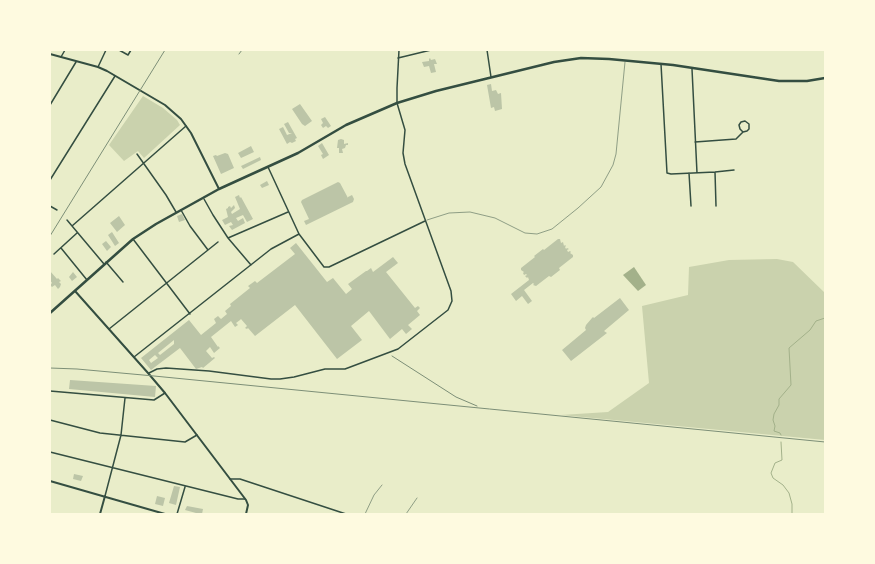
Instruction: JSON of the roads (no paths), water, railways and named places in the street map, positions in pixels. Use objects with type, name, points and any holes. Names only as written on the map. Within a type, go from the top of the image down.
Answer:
[{"type":"highway","points":[[50,313],[132,239],[176,212],[219,189],[298,153],[346,124],[397,103],[436,91],[570,59],[593,58],[692,67],[779,81],[807,81],[825,78]]},
{"type":"main road","points":[[50,54],[98,67],[165,105],[178,116],[191,133],[219,189]]},
{"type":"main road","points":[[74,291],[148,373],[164,393],[245,499],[248,505],[246,514]]},
{"type":"main road","points":[[50,480],[164,514]]},
{"type":"main road","points":[[100,514],[105,496]]},
{"type":"street","points":[[61,57],[65,50]]},
{"type":"street","points":[[98,67],[106,50]]},
{"type":"street","points":[[119,50],[128,55],[131,50]]},
{"type":"street","points":[[148,373],[157,369],[166,368],[209,371],[271,379],[294,377],[325,369],[345,369],[395,350],[448,310],[452,301],[452,293],[405,164],[403,153],[405,130],[397,103],[399,50]]},
{"type":"street","points":[[398,58],[431,50]]},
{"type":"street","points":[[487,50],[491,77]]},
{"type":"street","points":[[50,105],[76,61]]},
{"type":"street","points":[[662,64],[668,173],[697,173],[734,170]]},
{"type":"street","points":[[692,67],[697,173]]},
{"type":"street","points":[[50,180],[116,76]]},
{"type":"street","points":[[695,142],[736,139],[750,127],[749,123],[745,121],[741,122],[739,125],[743,132]]},
{"type":"street","points":[[72,226],[143,162],[186,126]]},
{"type":"street","points":[[137,154],[176,212]]},
{"type":"street","points":[[268,167],[299,234],[322,266],[327,267],[425,221]]},
{"type":"street","points":[[715,172],[716,206]]},
{"type":"street","points":[[689,173],[691,206]]},
{"type":"street","points":[[204,198],[228,238],[251,265]]},
{"type":"street","points":[[50,206],[57,210]]},
{"type":"street","points":[[181,210],[190,226],[208,250]]},
{"type":"street","points":[[228,238],[288,212]]},
{"type":"street","points":[[67,220],[77,233],[123,282]]},
{"type":"street","points":[[54,254],[77,233]]},
{"type":"street","points":[[134,358],[276,246],[299,234]]},
{"type":"street","points":[[132,239],[190,314]]},
{"type":"street","points":[[109,329],[218,242]]},
{"type":"street","points":[[61,248],[87,280]]},
{"type":"street","points":[[50,391],[155,400],[164,393]]},
{"type":"street","points":[[105,496],[121,435],[125,398]]},
{"type":"street","points":[[50,420],[96,432],[185,442],[196,435]]},
{"type":"street","points":[[50,452],[238,499],[245,499]]},
{"type":"street","points":[[230,479],[240,479],[346,514]]},
{"type":"street","points":[[177,514],[185,486]]},
{"type":"lane","points":[[425,221],[449,213],[470,212],[495,218],[524,233],[537,234],[549,230],[578,208],[602,187],[613,165],[616,154],[625,60]]},
{"type":"lane","points":[[365,514],[374,495],[382,485]]},
{"type":"lane","points":[[406,514],[418,498]]},
{"type":"waterway","points":[[781,435],[780,433],[774,431],[775,426],[773,420],[774,414],[779,405],[779,399],[791,385],[789,348],[810,330],[816,321],[825,318]]},
{"type":"waterway","points":[[781,442],[782,460],[775,463],[771,473],[773,478],[783,485],[789,493],[792,504],[792,514]]},
{"type":"railway","points":[[50,236],[165,50]]},
{"type":"railway","points":[[239,54],[242,50]]},
{"type":"railway","points":[[392,356],[456,397],[477,406]]},
{"type":"railway","points":[[50,368],[154,376],[825,442]]}]
